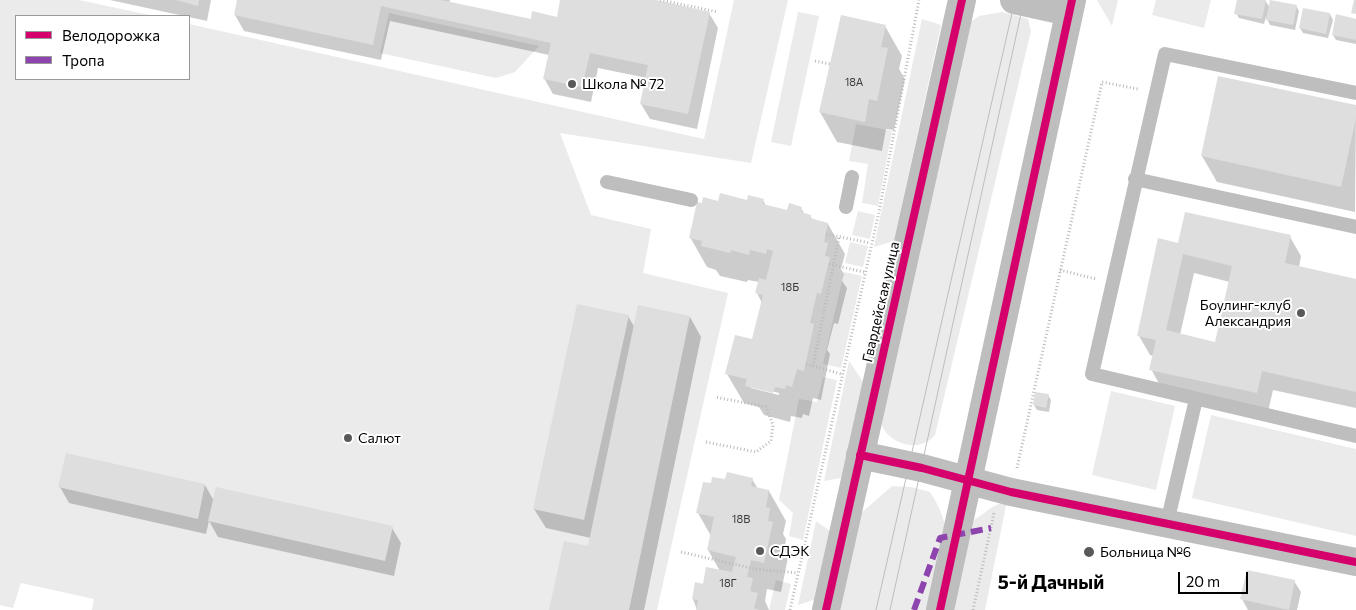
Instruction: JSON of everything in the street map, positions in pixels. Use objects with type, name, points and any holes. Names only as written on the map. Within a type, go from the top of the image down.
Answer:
[{"type":"street","name":"Гвардейская улица","points":[[826,610],[962,0]]},
{"type":"street","points":[[940,610],[1070,6],[1014,0]]},
{"type":"street","points":[[860,456],[968,480],[1006,501],[1167,523],[1356,562]]},
{"type":"lane","points":[[1356,93],[1165,54],[1092,374],[1356,436]]},
{"type":"lane","points":[[846,207],[852,177]]},
{"type":"lane","points":[[1136,179],[1356,226]]},
{"type":"lane","points":[[607,182],[691,200]]},
{"type":"lane","points":[[1167,523],[1196,399]]},
{"type":"path","points":[[660,0],[718,12]]},
{"type":"path","points":[[790,610],[870,243],[879,212],[919,0]]},
{"type":"path","points":[[815,61],[830,64]]},
{"type":"path","points":[[973,610],[995,509],[1006,501],[1102,82],[1128,87]]},
{"type":"path","points":[[826,234],[870,243]]},
{"type":"path","points":[[813,366],[831,264],[838,237]]},
{"type":"path","points":[[831,264],[864,272]]},
{"type":"path","points":[[1060,270],[1089,278]]},
{"type":"path","points":[[806,364],[841,374]]},
{"type":"path","points":[[706,442],[756,452],[771,441],[773,425],[766,407],[715,396]]},
{"type":"path","points":[[681,552],[755,569],[798,574]]},
{"type":"shaded area","name":"Салют","points":[[0,0],[79,0],[149,15],[15,15],[15,80],[190,80],[190,24],[704,139],[734,0],[788,0],[751,163],[560,133],[591,215],[651,229],[643,273],[728,293],[657,610],[92,610],[94,599],[21,583],[13,608],[0,605]]},
{"type":"shaded area","points":[[1097,0],[1118,0],[1112,26]]},
{"type":"shaded area","points":[[1156,0],[1211,0],[1204,28],[1152,15]]},
{"type":"shaded area","points":[[798,12],[819,16],[791,146],[771,142]]},
{"type":"shaded area","points":[[1002,12],[1028,19],[1031,31],[935,435],[928,441],[920,444],[903,444],[888,435],[880,420],[969,23],[979,16]]},
{"type":"shaded area","points":[[389,13],[539,46],[515,72],[496,78],[380,53]]},
{"type":"shaded area","points":[[922,19],[941,25],[894,241],[874,247]]},
{"type":"shaded area","points":[[856,124],[892,131],[878,206],[862,203],[868,164],[849,161]]},
{"type":"shaded area","points":[[858,211],[875,215],[870,239],[852,235]]},
{"type":"shaded area","points":[[850,242],[868,246],[863,267],[845,263]]},
{"type":"shaded area","points":[[844,272],[862,276],[841,368],[823,364]]},
{"type":"shaded area","points":[[849,361],[864,383],[841,478],[824,481]]},
{"type":"shaded area","points":[[823,377],[837,380],[803,540],[789,536],[793,513],[779,500],[799,399],[817,402]]},
{"type":"shaded area","points":[[1111,391],[1175,406],[1156,490],[1092,475]]},
{"type":"shaded area","points":[[1211,415],[1356,449],[1356,536],[1192,498]]},
{"type":"shaded area","points":[[892,486],[911,487],[930,492],[944,522],[946,550],[933,610],[839,610],[860,514]]},
{"type":"shaded area","points":[[1007,501],[985,610],[953,610],[974,520],[994,506]]},
{"type":"shaded area","points":[[816,521],[830,531],[816,599],[798,605]]},
{"type":"shaded area","points":[[776,580],[791,584],[785,610],[769,610]]},
{"type":"building","points":[[176,0],[199,0],[198,6]]},
{"type":"building","points":[[237,0],[441,0],[531,19],[532,11],[557,17],[560,0],[656,0],[710,12],[688,114],[640,104],[648,65],[590,53],[582,87],[543,79],[551,43],[381,6],[373,45],[234,15]]},
{"type":"building","points":[[1237,0],[1266,0],[1262,19],[1234,14]]},
{"type":"building","points":[[1270,0],[1297,5],[1293,25],[1266,20]]},
{"type":"building","points":[[1354,0],[1356,0],[1356,14],[1351,13]]},
{"type":"building","points":[[1303,8],[1330,13],[1326,34],[1299,28]]},
{"type":"building","points":[[1336,14],[1356,19],[1356,40],[1332,35]]},
{"type":"building","points":[[841,15],[886,25],[881,47],[888,48],[877,101],[869,99],[865,122],[819,112]]},
{"type":"building","points":[[1218,76],[1356,105],[1356,118],[1341,187],[1201,156]]},
{"type":"building","points":[[720,193],[747,200],[748,195],[764,199],[763,204],[787,210],[789,203],[802,207],[801,212],[811,215],[810,218],[828,223],[824,242],[828,243],[825,256],[830,257],[821,294],[817,293],[810,323],[814,324],[804,371],[797,369],[792,387],[786,385],[785,389],[775,387],[773,393],[745,386],[747,379],[725,374],[735,335],[752,339],[763,295],[755,293],[759,278],[766,280],[773,251],[767,249],[766,254],[750,250],[749,255],[731,250],[730,253],[701,246],[702,241],[689,238],[697,202],[702,203],[703,197],[718,201]]},
{"type":"building","points":[[1185,212],[1291,235],[1285,263],[1356,279],[1356,392],[1262,371],[1257,393],[1149,370],[1156,340],[1137,336],[1158,238],[1178,243]],"holes":[[[1183,254],[1232,266],[1215,342],[1166,330]]]},
{"type":"building","points":[[577,304],[629,315],[584,520],[533,509]]},
{"type":"building","points":[[638,305],[690,316],[629,610],[549,610],[564,541],[588,546]]},
{"type":"building","points":[[1035,392],[1049,394],[1046,408],[1033,405]]},
{"type":"building","points":[[66,453],[205,484],[198,519],[58,487]]},
{"type":"building","points":[[727,472],[753,478],[751,486],[769,490],[766,507],[770,508],[768,521],[773,522],[764,563],[751,560],[747,577],[753,578],[750,591],[758,593],[754,608],[759,610],[696,610],[698,600],[692,599],[695,582],[703,584],[706,567],[732,572],[736,557],[707,550],[714,517],[696,513],[703,482],[711,483],[712,477],[725,479]]},
{"type":"building","points":[[216,487],[393,526],[385,561],[208,521]]},
{"type":"building","points":[[1247,570],[1295,580],[1289,610],[1240,599]]},
{"type":"tram line","points":[[876,610],[1015,0]]},
{"type":"tram line","points":[[890,610],[1024,0]]},
{"type":"marked path","points":[[914,610],[940,538],[991,528]]},
{"type":"cycle path","points":[[826,610],[962,0]]},
{"type":"cycle path","points":[[940,610],[1072,0]]},
{"type":"cycle path","points":[[860,455],[922,468],[1011,492],[1356,562]]},
{"type":"place","name":"Школа № 72","points":[[572,84]]},
{"type":"place","name":"Боулинг-клуб Александрия","points":[[1301,313]]},
{"type":"place","name":"Салют","points":[[348,438]]},
{"type":"place","name":"СДЭК","points":[[760,551]]},
{"type":"place","name":"Больница №6","points":[[1089,552]]},
{"type":"district","name":"5-й Дачный","points":[[1051,583]]}]
